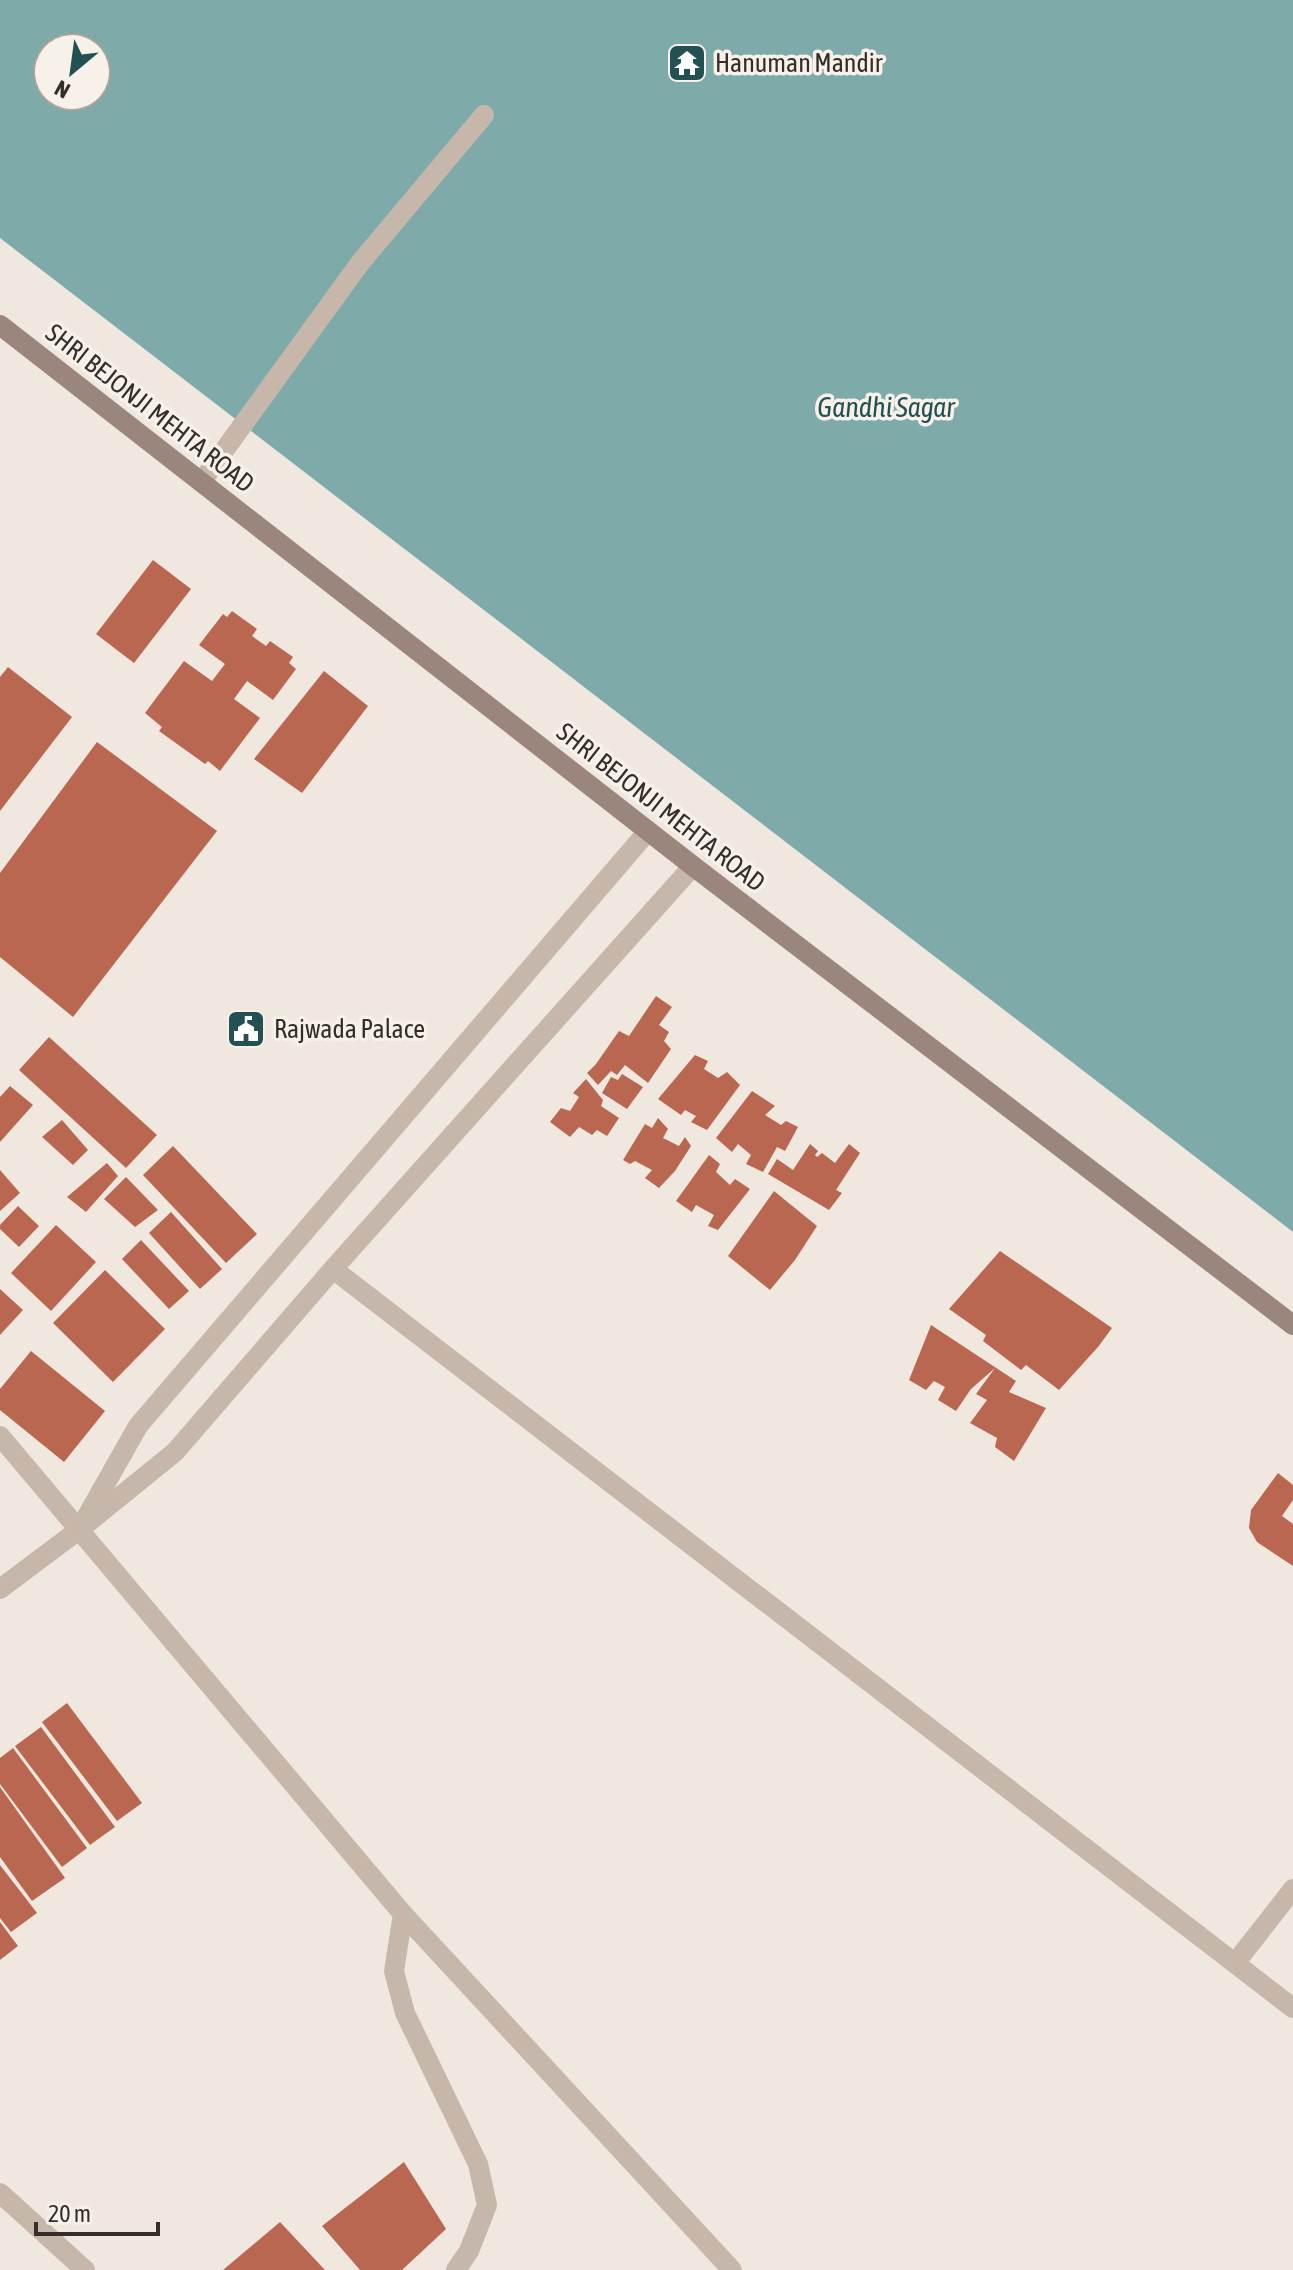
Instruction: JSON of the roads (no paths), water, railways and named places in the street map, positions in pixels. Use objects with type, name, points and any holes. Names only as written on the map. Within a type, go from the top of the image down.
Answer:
[{"type":"main road","name":"SHRI BEJONJI MEHTA ROAD","points":[[0,325],[693,866],[1293,1325]]},
{"type":"street","points":[[202,481],[360,263],[484,115]]},
{"type":"street","points":[[80,1529],[138,1426],[648,831]]},
{"type":"street","points":[[0,1589],[175,1452],[333,1269],[693,866]]},
{"type":"street","points":[[333,1269],[1293,2008]]},
{"type":"street","points":[[0,1436],[403,1914],[732,2270]]},
{"type":"street","points":[[1236,1962],[1293,1889]]},
{"type":"street","points":[[403,1914],[394,1971],[405,2013],[478,2164],[487,2205],[469,2251],[456,2270]]},
{"type":"street","points":[[0,2193],[85,2270]]},
{"type":"water","name":"Gandhi Sagar","points":[[0,0],[1293,0],[1293,1232],[0,238]]},
{"type":"place","name":"Hanuman Mandir","points":[[687,63]]},
{"type":"place","name":"Rajwada Palace","points":[[246,1029]]}]
